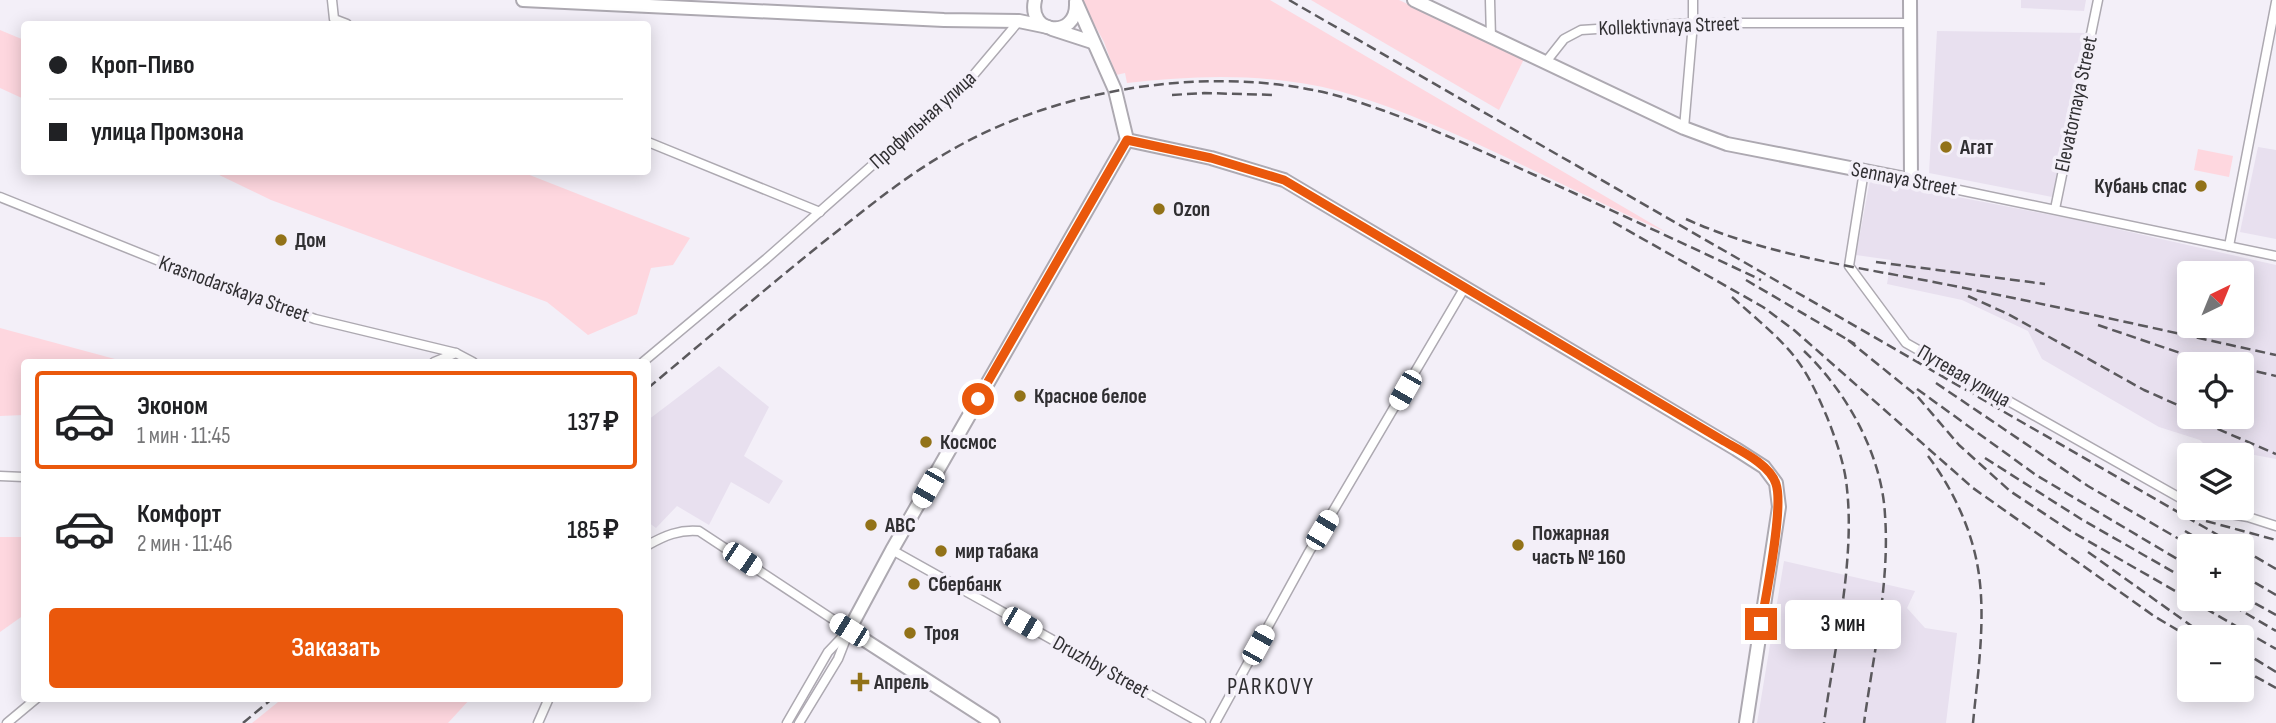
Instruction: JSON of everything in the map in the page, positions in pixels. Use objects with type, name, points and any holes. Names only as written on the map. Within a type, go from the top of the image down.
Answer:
[{"type":"main road","points":[[523,0],[944,20],[1018,21],[1092,41]]},
{"type":"main road","points":[[1413,0],[1545,63]]},
{"type":"main road","points":[[1910,0],[1911,180]]},
{"type":"main road","points":[[1034,3],[1037,18],[1050,28],[1060,28],[1071,22],[1076,13],[1075,1]]},
{"type":"main road","points":[[993,723],[849,630],[1127,140],[1115,90],[1075,1]]},
{"type":"main road","points":[[1018,21],[1034,3]]},
{"type":"main road","name":"Sennaya Street","points":[[1545,63],[1684,128],[1727,144],[1911,180]]},
{"type":"main road","points":[[1127,140],[1211,158],[1284,180],[1764,467],[1776,483],[1779,507],[1746,723]]},
{"type":"street","points":[[331,0],[334,19],[339,21]]},
{"type":"street","points":[[1490,0],[1491,38]]},
{"type":"street","points":[[1684,128],[1693,0]]},
{"type":"street","name":"Elevatornaya Street","points":[[2055,209],[2098,0]]},
{"type":"street","points":[[2229,246],[2276,2]]},
{"type":"street","name":"Профильная улица","points":[[647,359],[820,212],[971,78],[1018,21]]},
{"type":"street","name":"Kollektivnaya Street","points":[[1545,63],[1564,39],[1581,30],[1693,23],[1910,23]]},
{"type":"street","points":[[651,143],[820,212]]},
{"type":"street","name":"Путевая улица","points":[[1864,171],[1849,265],[1906,343],[2177,496]]},
{"type":"street","name":"Sennaya Street","points":[[1911,180],[2276,256]]},
{"type":"street","name":"Krasnodarskaya Street","points":[[0,197],[174,267],[315,319],[456,353],[467,359]]},
{"type":"street","points":[[1215,723],[1309,552],[1465,287]]},
{"type":"street","points":[[441,359],[456,353]]},
{"type":"street","points":[[0,476],[21,477]]},
{"type":"street","points":[[2254,519],[2276,526]]},
{"type":"street","points":[[651,543],[663,536],[688,530],[699,531],[849,630]]},
{"type":"street","name":"Druzhby Street","points":[[892,550],[1201,723]]},
{"type":"street","points":[[787,723],[828,652],[849,630]]},
{"type":"street","points":[[799,723],[838,659],[849,630]]},
{"type":"street","points":[[7,723],[32,702]]},
{"type":"street","points":[[542,722],[548,702]]},
{"type":"shaded area","points":[[1081,0],[1270,0],[1666,232],[1455,134],[1391,108],[1339,91],[1304,83],[1226,77],[1127,83],[1125,73],[1116,75],[1104,42]]},
{"type":"shaded area","points":[[1311,0],[1399,0],[1524,59],[1499,110]]},
{"type":"shaded area","points":[[2021,0],[2086,0],[2084,11],[2021,8]]},
{"type":"shaded area","points":[[0,30],[21,39],[21,98],[0,88]]},
{"type":"shaded area","points":[[1937,31],[2088,33],[2052,197],[1929,173]]},
{"type":"shaded area","points":[[2258,147],[2276,150],[2276,239],[2240,232]]},
{"type":"shaded area","points":[[2198,149],[2233,156],[2229,177],[2194,170]]},
{"type":"shaded area","points":[[219,175],[530,175],[690,238],[673,265],[651,268],[637,314],[588,335],[547,302],[271,200]]},
{"type":"shaded area","points":[[1870,180],[2077,220],[2276,265],[2276,459],[2254,455],[2254,443],[2203,443],[2159,427],[2042,359],[2028,331],[1962,300],[1887,284],[1891,260],[1856,255]]},
{"type":"shaded area","points":[[0,328],[115,359],[21,359],[21,415],[0,416]]},
{"type":"shaded area","points":[[719,366],[769,407],[744,456],[783,481],[769,504],[731,482],[709,525],[677,506],[656,528],[651,524],[651,418]]},
{"type":"shaded area","points":[[0,537],[21,537],[21,617],[0,632]]},
{"type":"shaded area","points":[[1784,561],[1915,591],[1907,608],[1925,628],[1957,633],[1946,723],[1757,723]]},
{"type":"shaded area","points":[[278,702],[467,702],[448,723],[252,723]]},
{"type":"railway","points":[[1289,0],[2216,534]]},
{"type":"railway","points":[[651,385],[826,240],[901,183],[948,152],[991,130],[1039,111],[1088,97],[1140,87],[1192,82],[1244,82],[1294,87],[1367,105],[1466,144],[1761,280]]},
{"type":"railway","points":[[1172,95],[1276,95]]},
{"type":"railway","points":[[1686,219],[1786,253],[2038,303],[2276,355]]},
{"type":"railway","points":[[1613,222],[1763,307],[1794,330],[1973,488],[2177,630]]},
{"type":"railway","points":[[1876,262],[2045,284]]},
{"type":"railway","points":[[1746,280],[1855,344]]},
{"type":"railway","points":[[1968,296],[2008,314],[2144,390],[2177,405]]},
{"type":"railway","points":[[1732,297],[1780,340],[1804,371],[1827,417],[1844,471],[1849,517],[1846,576],[1824,723]]},
{"type":"railway","points":[[2098,325],[2177,352]]},
{"type":"railway","points":[[1848,340],[1917,396],[1959,445],[2010,491],[2069,530],[2276,649]]},
{"type":"railway","points":[[1804,351],[1820,367],[1848,405],[1869,448],[1882,492],[1885,566],[1864,723]]},
{"type":"railway","points":[[2254,371],[2276,376]]},
{"type":"railway","points":[[1936,383],[2088,486],[2177,538]]},
{"type":"railway","points":[[1917,389],[2036,475],[2177,559]]},
{"type":"railway","points":[[2218,429],[2276,454]]},
{"type":"railway","points":[[1928,456],[1958,507],[1970,535],[1977,563],[1981,622],[1973,723]]},
{"type":"railway","points":[[1985,458],[2081,519],[2177,574]]},
{"type":"railway","points":[[2206,521],[2276,540]]},
{"type":"railway","points":[[2185,531],[2190,534]]},
{"type":"railway","points":[[2088,552],[2190,625]]},
{"type":"railway","points":[[2254,556],[2276,569]]},
{"type":"railway","points":[[2254,582],[2276,595]]},
{"type":"railway","points":[[2254,603],[2276,615]]},
{"type":"railway","points":[[2242,611],[2276,631]]},
{"type":"railway","points":[[2254,658],[2276,672]]},
{"type":"railway","points":[[2254,676],[2276,688]]},
{"type":"railway","points":[[243,723],[268,702]]},
{"type":"place","name":"Агат","points":[[1946,147]]},
{"type":"place","name":"Кубань спас","points":[[2201,186]]},
{"type":"place","name":"Ozon","points":[[1159,209]]},
{"type":"place","name":"Дом","points":[[281,240]]},
{"type":"place","name":"Красное белое","points":[[1020,396]]},
{"type":"place","name":"Космос","points":[[926,442]]},
{"type":"place","name":"ABC","points":[[871,525]]},
{"type":"place","name":"Пожарная часть № 160","points":[[1518,545]]},
{"type":"place","name":"мир табака","points":[[941,551]]},
{"type":"place","name":"Сбербанк","points":[[914,584]]},
{"type":"place","name":"Троя","points":[[910,633]]},
{"type":"place","name":"Апрель","points":[[860,682]]},
{"type":"district","name":"PARKOVY","points":[[1271,686]]},
{"type":"route","points":[[978,399],[1127,140],[1211,158],[1284,180],[1764,467],[1776,483],[1779,507],[1761,624]]}]
